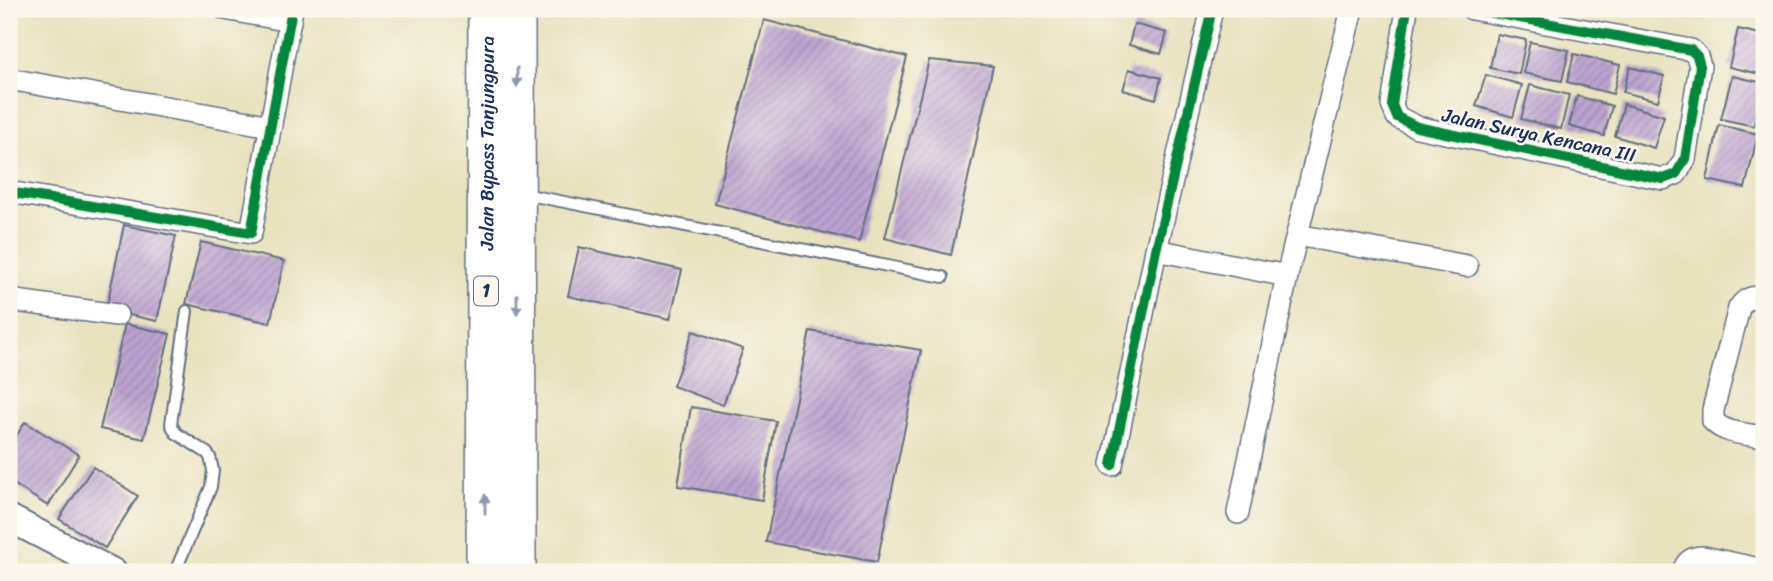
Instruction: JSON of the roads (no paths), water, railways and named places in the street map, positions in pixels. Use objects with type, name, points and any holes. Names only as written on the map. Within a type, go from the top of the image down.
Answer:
[{"type":"highway","name":"Jalan Bypass Tanjungpura","points":[[485,572],[486,9]]},
{"type":"highway","name":"Jalan Bypass Tanjungpura","points":[[516,9],[517,572]]},
{"type":"street","points":[[9,192],[251,233],[291,15],[225,9]]},
{"type":"street","points":[[1112,465],[1156,250],[1212,9]]},
{"type":"street","points":[[1238,513],[1287,276],[1352,9]]},
{"type":"street","name":"Jalan Surya Kencana III","points":[[1407,11],[1392,105],[1397,117],[1417,127],[1663,179],[1676,174],[1685,159],[1700,66],[1697,56],[1691,50],[1472,9]]},
{"type":"street","points":[[9,79],[271,125]]},
{"type":"street","points":[[1297,235],[1466,266]]},
{"type":"street","points":[[1156,250],[1287,276]]},
{"type":"street","points":[[1764,298],[1744,300],[1739,308],[1713,410],[1713,421],[1726,430],[1764,437]]},
{"type":"street","points":[[9,300],[117,315]]},
{"type":"street","points":[[9,518],[113,572]]},
{"type":"street","points":[[1683,572],[1688,562],[1695,557],[1764,570]]},
{"type":"lane","points":[[517,193],[943,277]]},
{"type":"lane","points":[[175,572],[211,487],[213,470],[207,453],[176,433],[171,424],[187,311]]}]
